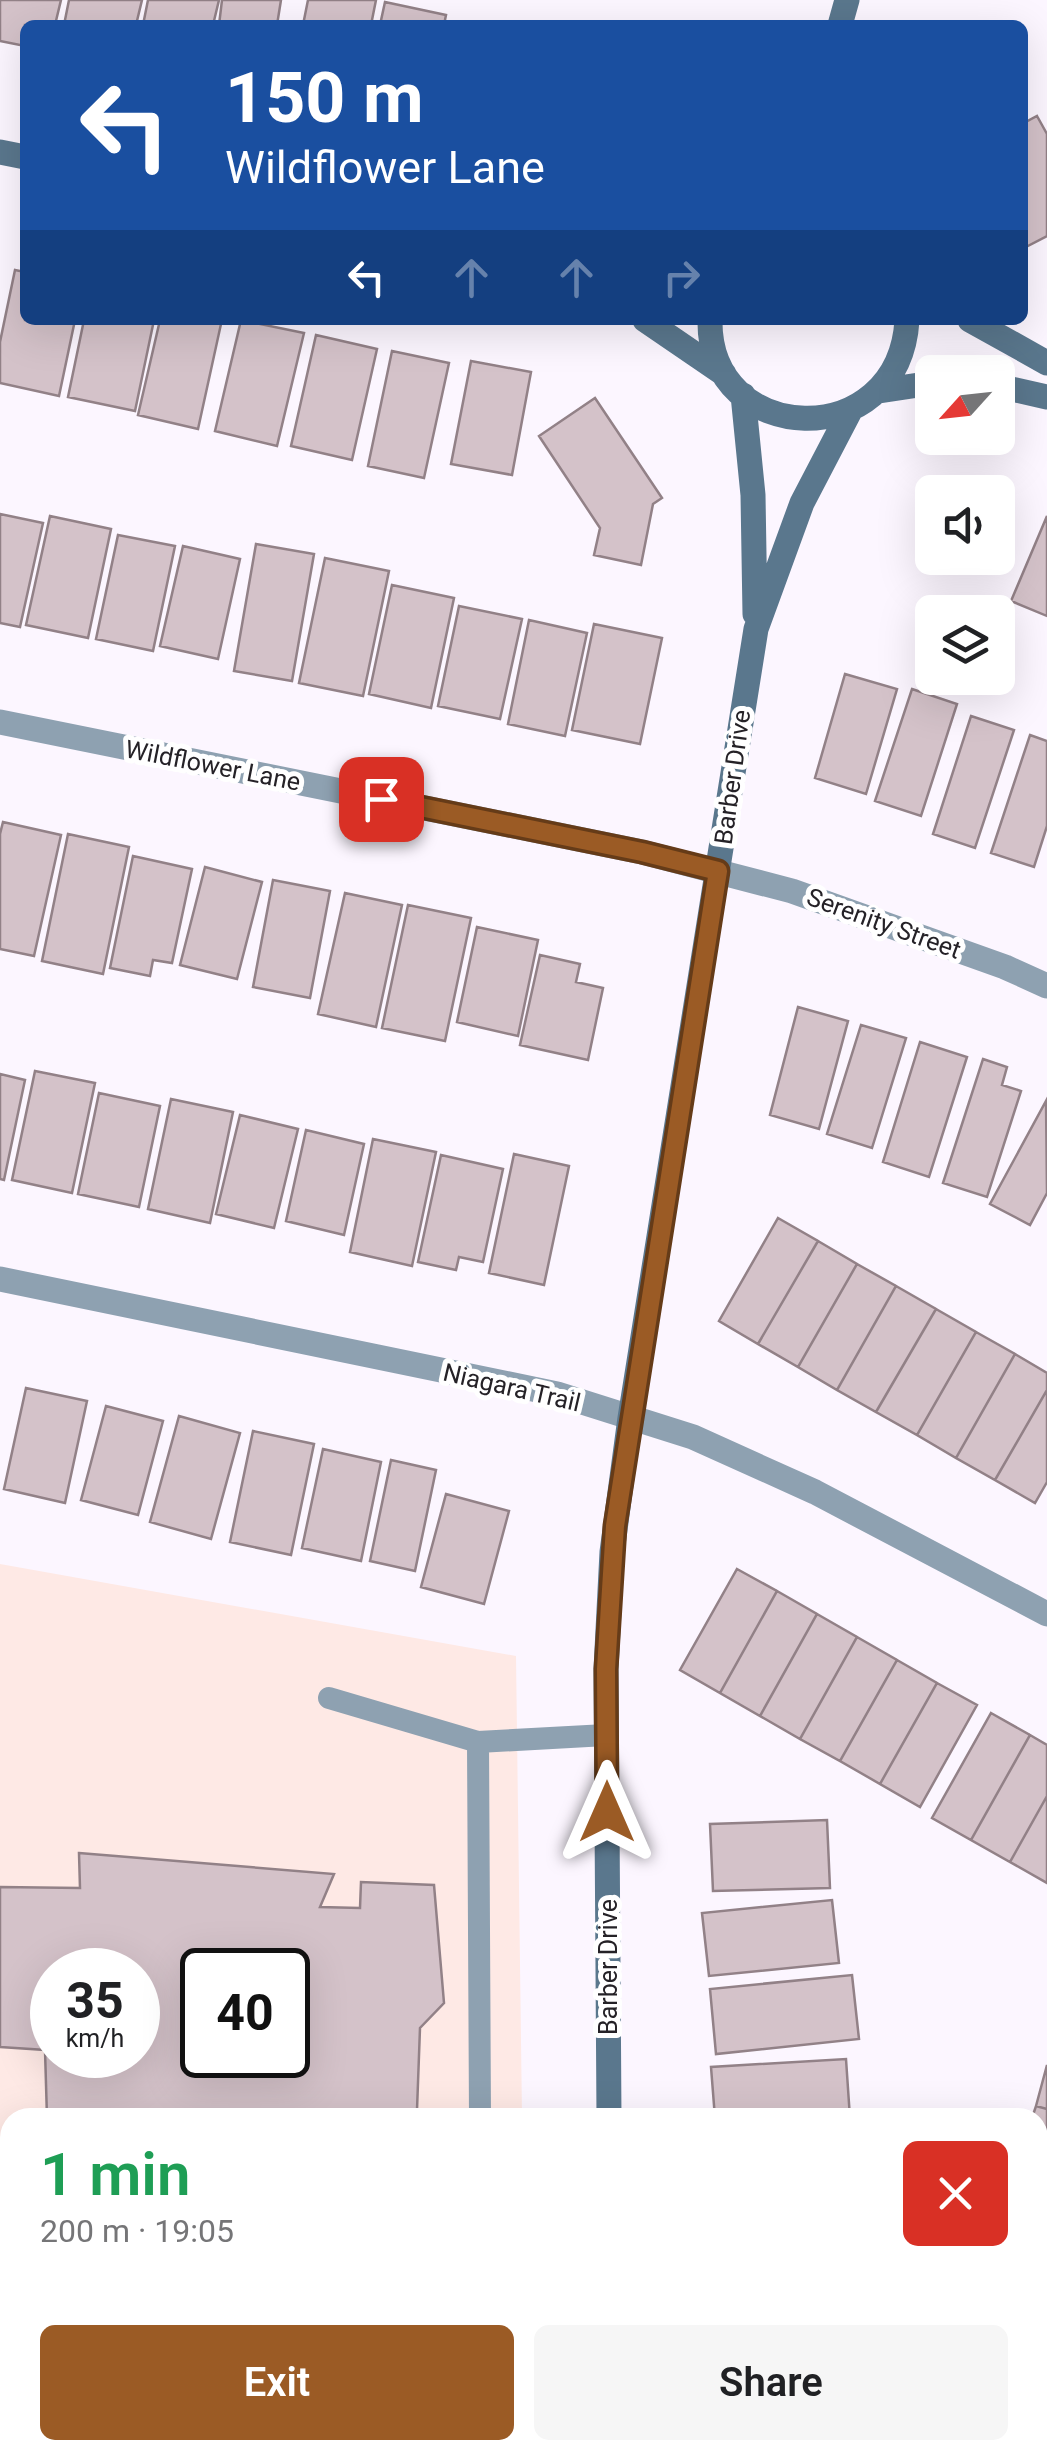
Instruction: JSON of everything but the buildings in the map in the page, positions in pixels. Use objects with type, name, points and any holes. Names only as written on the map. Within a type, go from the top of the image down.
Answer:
[{"type":"street","points":[[652,325],[767,411],[795,419],[823,419],[850,411],[879,391],[896,368],[907,325]]},
{"type":"street","name":"Barber Drive","points":[[609,2108],[606,1669],[612,1552],[756,629],[753,495],[734,385],[714,352],[711,325]]},
{"type":"street","points":[[979,325],[1047,362]]},
{"type":"street","points":[[879,391],[915,385]]},
{"type":"street","points":[[1015,390],[1047,397]]},
{"type":"street","name":"Barber Drive","points":[[756,629],[802,502],[850,411]]},
{"type":"street","name":"Wildflower Lane","points":[[0,722],[642,852],[718,871]]},
{"type":"street","name":"Serenity Street","points":[[718,871],[792,890],[1047,986]]},
{"type":"street","name":"Niagara Trail","points":[[0,1279],[557,1394],[706,1442],[815,1492],[1047,1614]]},
{"type":"lane","points":[[329,1698],[478,1742],[606,1736]]},
{"type":"lane","points":[[478,1742],[480,2108]]},
{"type":"shaded area","points":[[0,1564],[516,1656],[522,2108],[0,2108]]},
{"type":"route","points":[[381,799],[718,871],[615,1526],[606,1669],[607,1812]]}]
